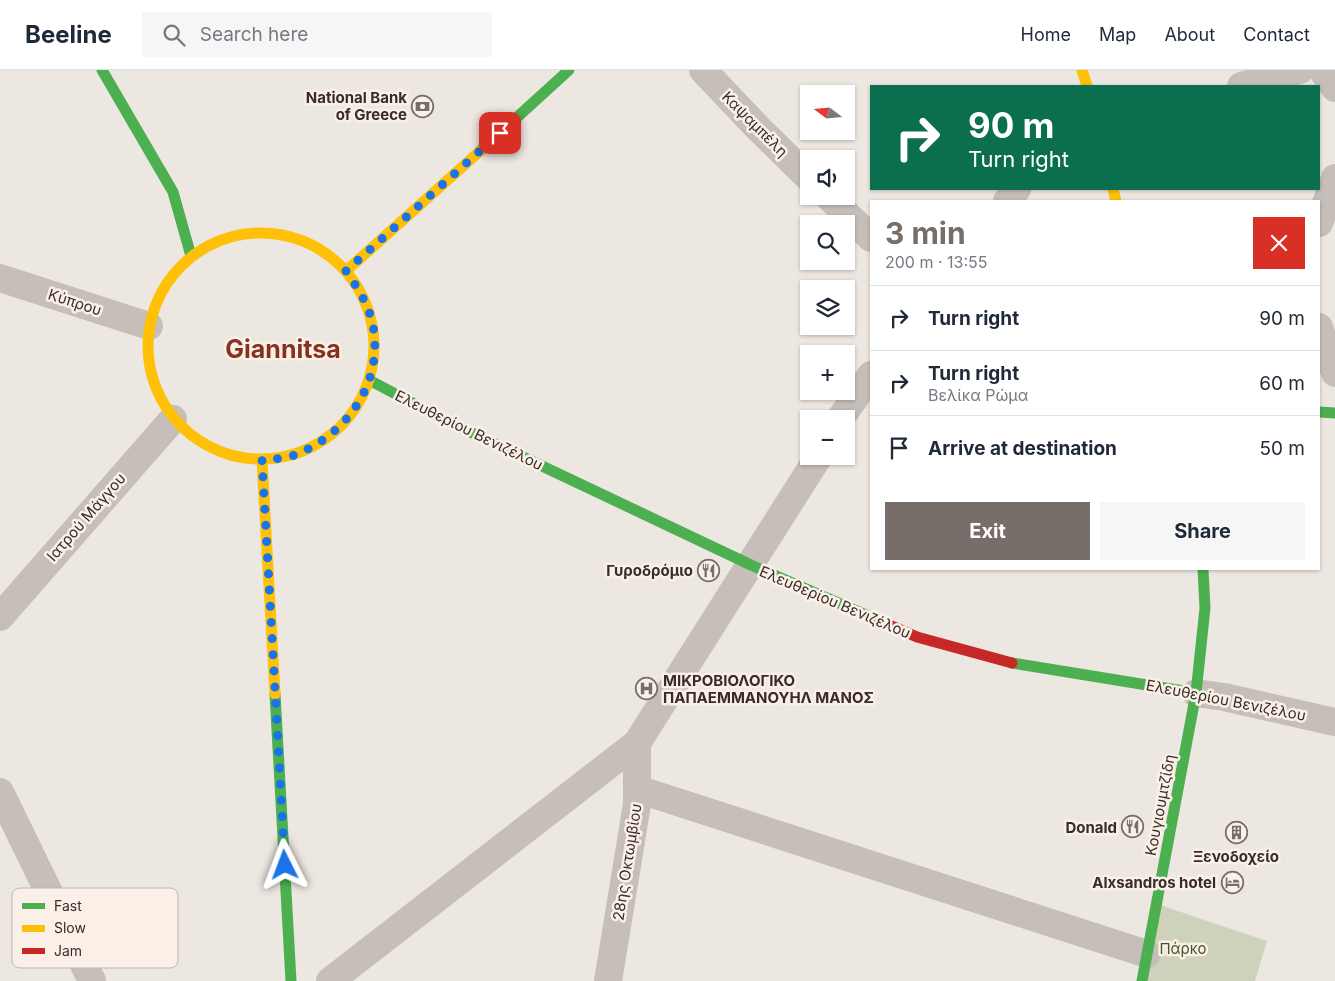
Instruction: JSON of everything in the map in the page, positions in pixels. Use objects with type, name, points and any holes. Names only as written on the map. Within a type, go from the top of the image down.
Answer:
[{"type":"main road","points":[[102,70],[173,192],[191,256]]},
{"type":"main road","points":[[346,271],[569,70]]},
{"type":"main road","points":[[1082,70],[1087,85]]},
{"type":"main road","points":[[260,232],[286,235],[311,244],[330,256],[346,271],[362,295],[372,322],[374,351],[369,380],[357,406],[339,428],[316,445],[290,456],[262,460],[224,454],[205,445],[173,419],[160,398],[151,375],[147,351],[149,326],[164,286],[191,256],[212,243],[235,235],[260,232]]},
{"type":"main road","name":"Ελευθερίου Βενιζέλου","points":[[369,380],[443,419],[751,565],[916,637],[1005,662],[1196,693]]},
{"type":"main road","points":[[1320,412],[1335,413]]},
{"type":"main road","points":[[262,460],[292,981]]},
{"type":"main road","name":"Κουγιουμτζίδη","points":[[1142,981],[1196,693],[1206,608],[1203,570]]},
{"type":"street","name":"Καψαμπέλη","points":[[703,70],[800,169]]},
{"type":"street","points":[[1245,85],[1300,70]]},
{"type":"street","points":[[1322,70],[1335,88]]},
{"type":"street","points":[[1320,220],[1335,178]]},
{"type":"street","points":[[1008,200],[1016,190]]},
{"type":"street","points":[[837,205],[870,237]]},
{"type":"street","name":"Κύπρου","points":[[0,278],[149,326]]},
{"type":"street","points":[[1320,329],[1335,374]]},
{"type":"street","points":[[846,410],[870,376]]},
{"type":"street","name":"Ιατρού Μάγγου","points":[[0,616],[173,419]]},
{"type":"street","points":[[330,981],[637,743],[813,465]]},
{"type":"street","name":"Ελευθερίου Βενιζέλου","points":[[1196,693],[1224,697],[1335,722]]},
{"type":"street","name":"28ης Οκτωμβίου","points":[[608,981],[637,804],[637,743]]},
{"type":"street","points":[[638,789],[1147,954]]},
{"type":"street","points":[[0,792],[47,888]]},
{"type":"street","points":[[86,968],[92,981]]},
{"type":"green space","name":"Πάρκο","points":[[1160,905],[1267,941],[1255,981],[1139,981]]},
{"type":"traffic: fast","points":[[102,70],[173,192],[191,256]]},
{"type":"traffic: fast","points":[[480,151],[569,70]]},
{"type":"traffic: fast","points":[[369,380],[443,419],[751,565],[873,618]]},
{"type":"traffic: fast","points":[[1320,412],[1335,413]]},
{"type":"traffic: fast","points":[[1142,981],[1196,693],[1205,608],[1203,570]]},
{"type":"traffic: fast","points":[[1012,663],[1196,693]]},
{"type":"traffic: fast","points":[[275,694],[291,981]]},
{"type":"traffic: slow","points":[[1082,70],[1087,85]]},
{"type":"traffic: slow","points":[[346,271],[480,151]]},
{"type":"traffic: slow","points":[[1113,190],[1116,200]]},
{"type":"traffic: slow","points":[[250,233],[272,233],[304,241],[324,252],[341,266],[355,283],[366,303],[372,324],[374,346],[372,368],[366,389],[355,409],[341,426],[324,440],[304,451],[272,459],[250,459],[218,451],[208,446],[189,433],[174,418],[156,389],[148,357],[148,335],[156,303],[161,293],[174,274],[189,259],[218,241],[250,233]]},
{"type":"traffic: slow","points":[[262,460],[275,694]]},
{"type":"traffic: jam","points":[[873,618],[917,637],[1012,663]]},
{"type":"place","name":"National Bank of Greece","points":[[423,106]]},
{"type":"place","name":"Γυροδρόμιο","points":[[709,570]]},
{"type":"place","name":"ΜΙΚΡΟΒΙΟΛΟΓΙΚΟ ΠΑΠΑΕΜΜΑΝΟΥΗΛ ΜΑΝΟΣ","points":[[647,689]]},
{"type":"place","name":"Donald","points":[[1133,827]]},
{"type":"place","name":"Ξενοδοχείο","points":[[1236,833]]},
{"type":"place","name":"Alxsandros hotel","points":[[1232,882]]},
{"type":"district","name":"Giannitsa","points":[[283,349]]},
{"type":"route","points":[[285,865],[262,460],[290,456],[316,445],[339,428],[357,406],[369,380],[374,351],[372,322],[362,295],[346,271],[500,133]]}]
